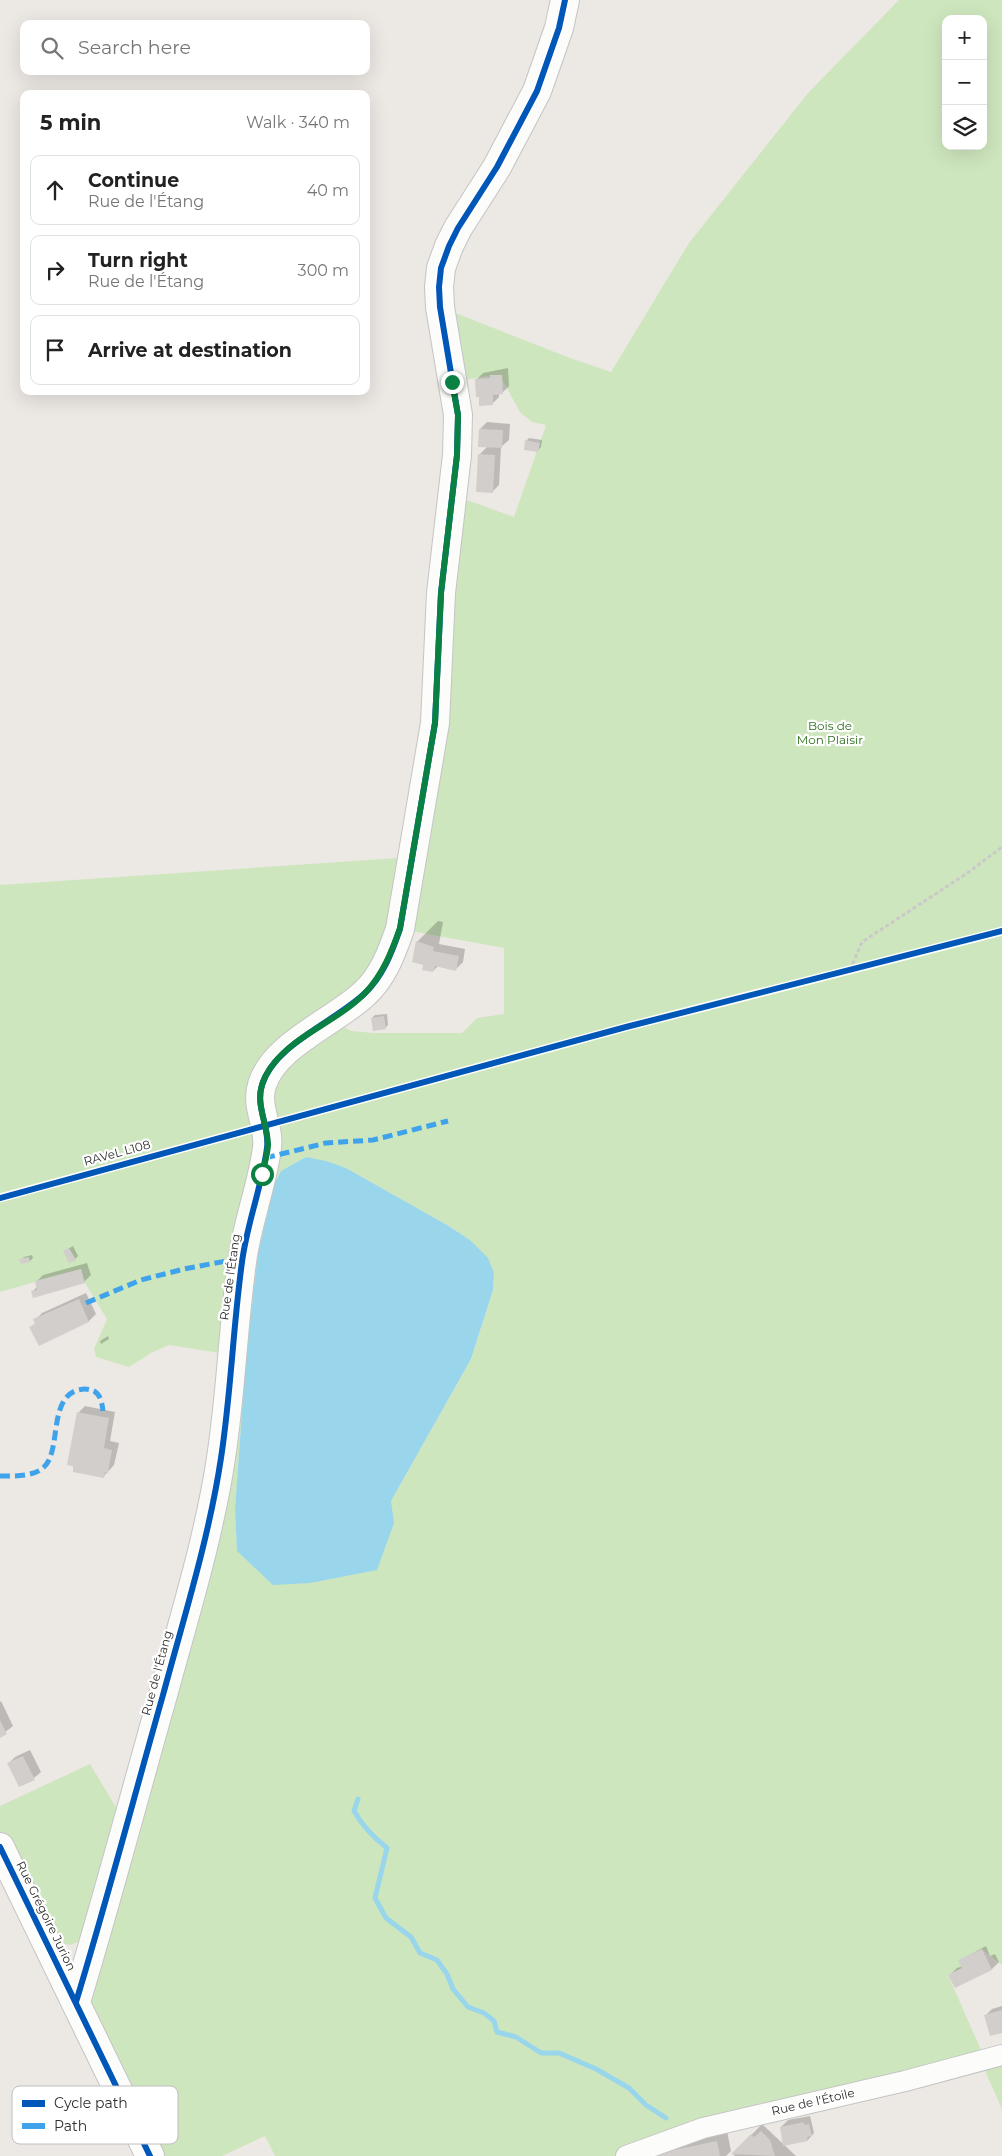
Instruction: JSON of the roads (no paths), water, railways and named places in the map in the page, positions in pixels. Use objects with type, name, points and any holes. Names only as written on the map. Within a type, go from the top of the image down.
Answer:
[{"type":"street","name":"Rue de l'Étang","points":[[76,2002],[96,1937],[178,1638],[218,1480],[242,1258],[268,1144],[260,1110],[261,1088],[272,1066],[287,1049],[325,1024],[366,992],[380,975],[389,958],[400,928],[435,723],[441,593],[457,455],[458,415],[440,307],[440,277],[452,240],[516,134],[537,91],[559,28],[566,0]]},
{"type":"street","name":"Rue Grégoire Jurion","points":[[0,1847],[116,2086]]},
{"type":"street","name":"Rue de l'Étoile","points":[[626,2156],[703,2128],[905,2081],[1002,2055]]},
{"type":"street","name":"Rue Grégoire Jurion","points":[[144,2144],[150,2156]]},
{"type":"water","points":[[306,1157],[346,1168],[470,1240],[488,1258],[494,1273],[493,1290],[471,1359],[391,1501],[394,1523],[377,1570],[310,1583],[273,1585],[237,1551],[235,1509],[246,1356],[258,1253],[275,1182],[281,1171]]},
{"type":"waterway","points":[[358,1799],[354,1811],[377,1840],[387,1848],[375,1898],[386,1918],[411,1937],[420,1953],[437,1960],[447,1974],[453,1989],[468,2007],[484,2013],[494,2021],[497,2032],[516,2037],[541,2053],[559,2053],[596,2069],[629,2088],[646,2105],[666,2118]]},
{"type":"park label","name":"Bois de Mon Plaisir","points":[[830,733]]}]
